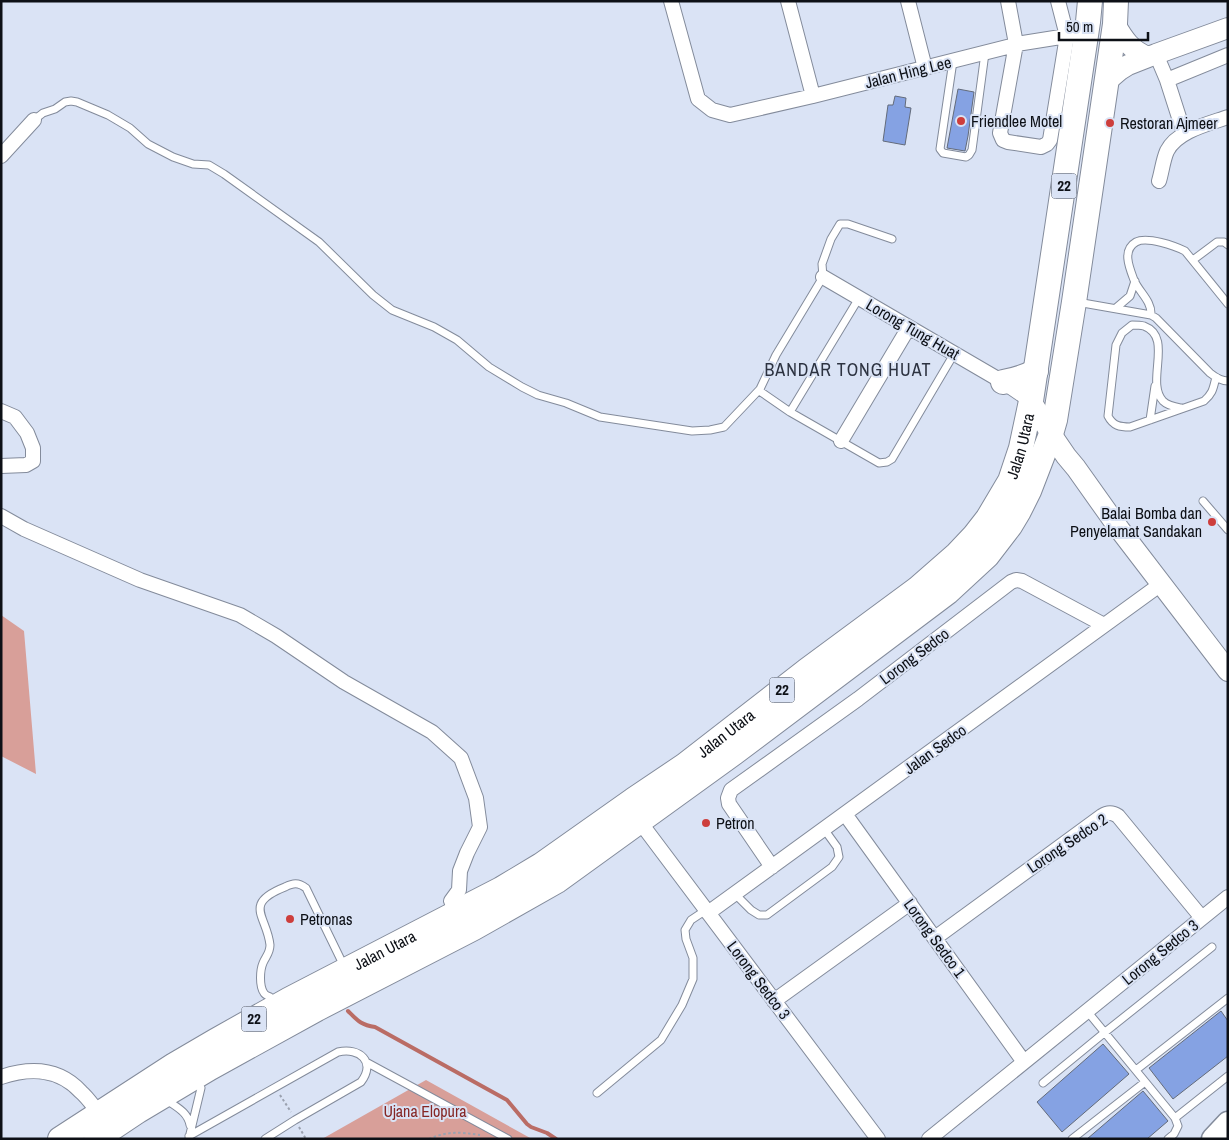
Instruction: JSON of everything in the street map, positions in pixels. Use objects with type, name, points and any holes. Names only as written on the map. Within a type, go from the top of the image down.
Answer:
[{"type":"highway","name":"Jalan Utara","points":[[100,1131],[166,1070],[453,907],[542,865],[685,764],[917,589],[957,554],[974,536],[988,518],[1010,481],[1021,448],[1036,371],[1077,36],[1090,1]]},
{"type":"highway","name":"22","points":[[1074,302],[1115,13]]},
{"type":"highway","name":"Jalan Utara","points":[[60,1139],[100,1131],[317,1009],[504,911],[557,880],[734,753],[940,598],[987,556],[1010,526],[1029,491],[1056,431],[1071,412],[1080,339],[1074,302]]},
{"type":"highway","points":[[1003,382],[1014,381],[1036,371]]},
{"type":"highway","points":[[166,1070],[211,1035],[270,997],[341,960],[453,907],[459,918],[463,921],[470,920],[556,871],[599,851]]},
{"type":"highway","points":[[138,1111],[183,1099],[313,1028],[317,1024],[319,1017],[317,1009],[313,1005],[302,1003],[195,1062],[166,1070]]},
{"type":"main road","points":[[1115,13],[1123,37],[1130,47],[1139,53],[1152,55]]},
{"type":"main road","points":[[1106,82],[1120,70],[1152,55],[1228,28]]},
{"type":"main road","points":[[1031,400],[1128,528],[1156,577],[1224,658]]},
{"type":"main road","points":[[1213,1139],[1228,1123]]},
{"type":"street","name":"Jalan Hing Lee","points":[[671,1],[698,99],[712,110],[730,115],[926,68],[1016,44],[1077,36]]},
{"type":"street","points":[[788,1],[813,96]]},
{"type":"street","points":[[908,1],[926,68]]},
{"type":"street","points":[[1008,1],[1016,44],[1000,133],[1003,140],[1008,142],[1041,147],[1050,140],[1077,36],[1058,1]]},
{"type":"street","points":[[1152,55],[1167,80],[1184,133]]},
{"type":"street","points":[[1167,80],[1228,55]]},
{"type":"street","points":[[1159,181],[1167,151],[1173,142],[1184,133],[1228,117]]},
{"type":"street","points":[[1,156],[34,120]]},
{"type":"street","name":"Lorong Tung Huat","points":[[822,277],[1031,400]]},
{"type":"street","points":[[841,442],[909,328]]},
{"type":"street","points":[[1,411],[15,417],[27,433],[33,448],[33,461],[26,465],[1,466]]},
{"type":"street","points":[[1,516],[24,529],[140,580],[240,615],[276,636],[344,682],[432,732],[460,758],[476,798],[480,827],[460,871],[459,890],[453,907]]},
{"type":"street","name":"Jalan Sedco","points":[[707,911],[735,894],[1104,625],[1156,577]]},
{"type":"street","name":"Lorong Sedco","points":[[772,867],[729,804],[728,798],[731,790],[858,699],[1011,582],[1016,580],[1022,581],[1104,625]]},
{"type":"street","name":"Lorong Sedco 2","points":[[935,938],[1107,813],[1118,816],[1202,918]]},
{"type":"street","name":"Lorong Sedco 1","points":[[845,814],[1024,1062]]},
{"type":"street","name":"Lorong Sedco 3","points":[[640,822],[878,1139]]},
{"type":"street","name":"Lorong Sedco 3","points":[[929,1139],[1228,897]]},
{"type":"street","points":[[774,1000],[910,903]]},
{"type":"street","points":[[1,1077],[26,1070],[56,1073],[70,1081],[81,1091],[100,1131]]},
{"type":"lane","points":[[953,61],[940,149],[943,153],[969,156],[972,150],[985,52]]},
{"type":"lane","points":[[34,120],[65,102],[71,101],[108,115],[130,128],[148,144],[173,157],[193,164],[208,164],[319,242],[372,295],[392,310],[434,327],[457,340],[489,367],[522,387],[538,395],[566,402],[600,417],[692,431],[724,427],[760,388],[776,354],[822,277],[822,264],[831,239],[840,224],[848,224],[892,238]]},
{"type":"lane","points":[[1151,315],[1150,305],[1135,281],[1127,253],[1132,244],[1146,239],[1185,251],[1228,304]]},
{"type":"lane","points":[[1193,260],[1217,242],[1224,242],[1228,245]]},
{"type":"lane","points":[[1116,308],[1130,296],[1135,281]]},
{"type":"lane","points":[[790,412],[859,298]]},
{"type":"lane","points":[[1074,302],[1151,315],[1216,377],[1228,381]]},
{"type":"lane","points":[[1150,420],[1156,383],[1157,341],[1152,331],[1143,326],[1132,325],[1122,333],[1116,345],[1108,416],[1116,426],[1130,427],[1150,420],[1181,408],[1204,401],[1213,391],[1216,377]]},
{"type":"lane","points":[[760,388],[761,392],[790,412],[841,442],[879,463],[886,462],[892,459],[954,354]]},
{"type":"lane","points":[[1156,383],[1158,393],[1164,401],[1181,408]]},
{"type":"lane","points":[[1203,501],[1228,530]]},
{"type":"lane","points":[[735,894],[751,910],[759,915],[766,915],[774,910],[832,867],[839,857],[838,848],[824,829]]},
{"type":"lane","points":[[270,997],[263,992],[260,978],[262,964],[269,953],[270,946],[260,917],[260,908],[263,900],[281,888],[297,883],[302,884],[306,888],[341,960]]},
{"type":"lane","points":[[597,1093],[661,1040],[682,1005],[693,979],[692,958],[684,930],[691,920],[707,911]]},
{"type":"lane","points":[[1044,1083],[1212,947]]},
{"type":"lane","points":[[1136,1070],[1228,998]]},
{"type":"lane","points":[[1087,1011],[1175,1118],[1178,1126],[1174,1134],[1168,1139]]},
{"type":"lane","points":[[189,1137],[338,1052],[344,1050],[351,1051],[364,1057],[368,1069],[361,1082],[265,1139]]},
{"type":"lane","points":[[366,1062],[508,1139]]},
{"type":"lane","points":[[1175,1118],[1228,1076]]},
{"type":"lane","points":[[1072,1139],[1145,1082]]},
{"type":"lane","points":[[189,1137],[201,1088]]},
{"type":"lane","points":[[171,1103],[186,1114],[191,1128]]},
{"type":"path","points":[[429,1139],[444,1133],[462,1132],[480,1135],[486,1139]]},
{"type":"green space","points":[[1,615],[24,631],[36,774],[1,756]]},
{"type":"green space","name":"Ujana Elopura","points":[[426,1080],[532,1139],[322,1139]]},
{"type":"building","name":"Friendlee Motel","points":[[958,89],[974,92],[965,151],[947,148]]},
{"type":"building","points":[[895,96],[906,98],[905,107],[911,108],[905,145],[883,141],[888,105],[893,105]]},
{"type":"building","points":[[1221,1011],[1228,1021],[1228,1056],[1173,1099],[1149,1068]]},
{"type":"building","points":[[1103,1044],[1129,1074],[1062,1132],[1037,1102]]},
{"type":"building","points":[[1143,1091],[1168,1121],[1147,1139],[1087,1139]]},
{"type":"waterway","points":[[348,1011],[363,1024],[375,1027],[507,1100],[527,1124],[556,1139]]},
{"type":"place","name":"Friendlee Motel","points":[[961,121]]},
{"type":"place","name":"Restoran Ajmeer","points":[[1110,123]]},
{"type":"place","name":"Balai Bomba dan Penyelamat Sandakan","points":[[1212,522]]},
{"type":"place","name":"Petron","points":[[706,823]]},
{"type":"place","name":"Petronas","points":[[290,919]]},
{"type":"district","name":"BANDAR TONG HUAT","points":[[848,370]]}]
